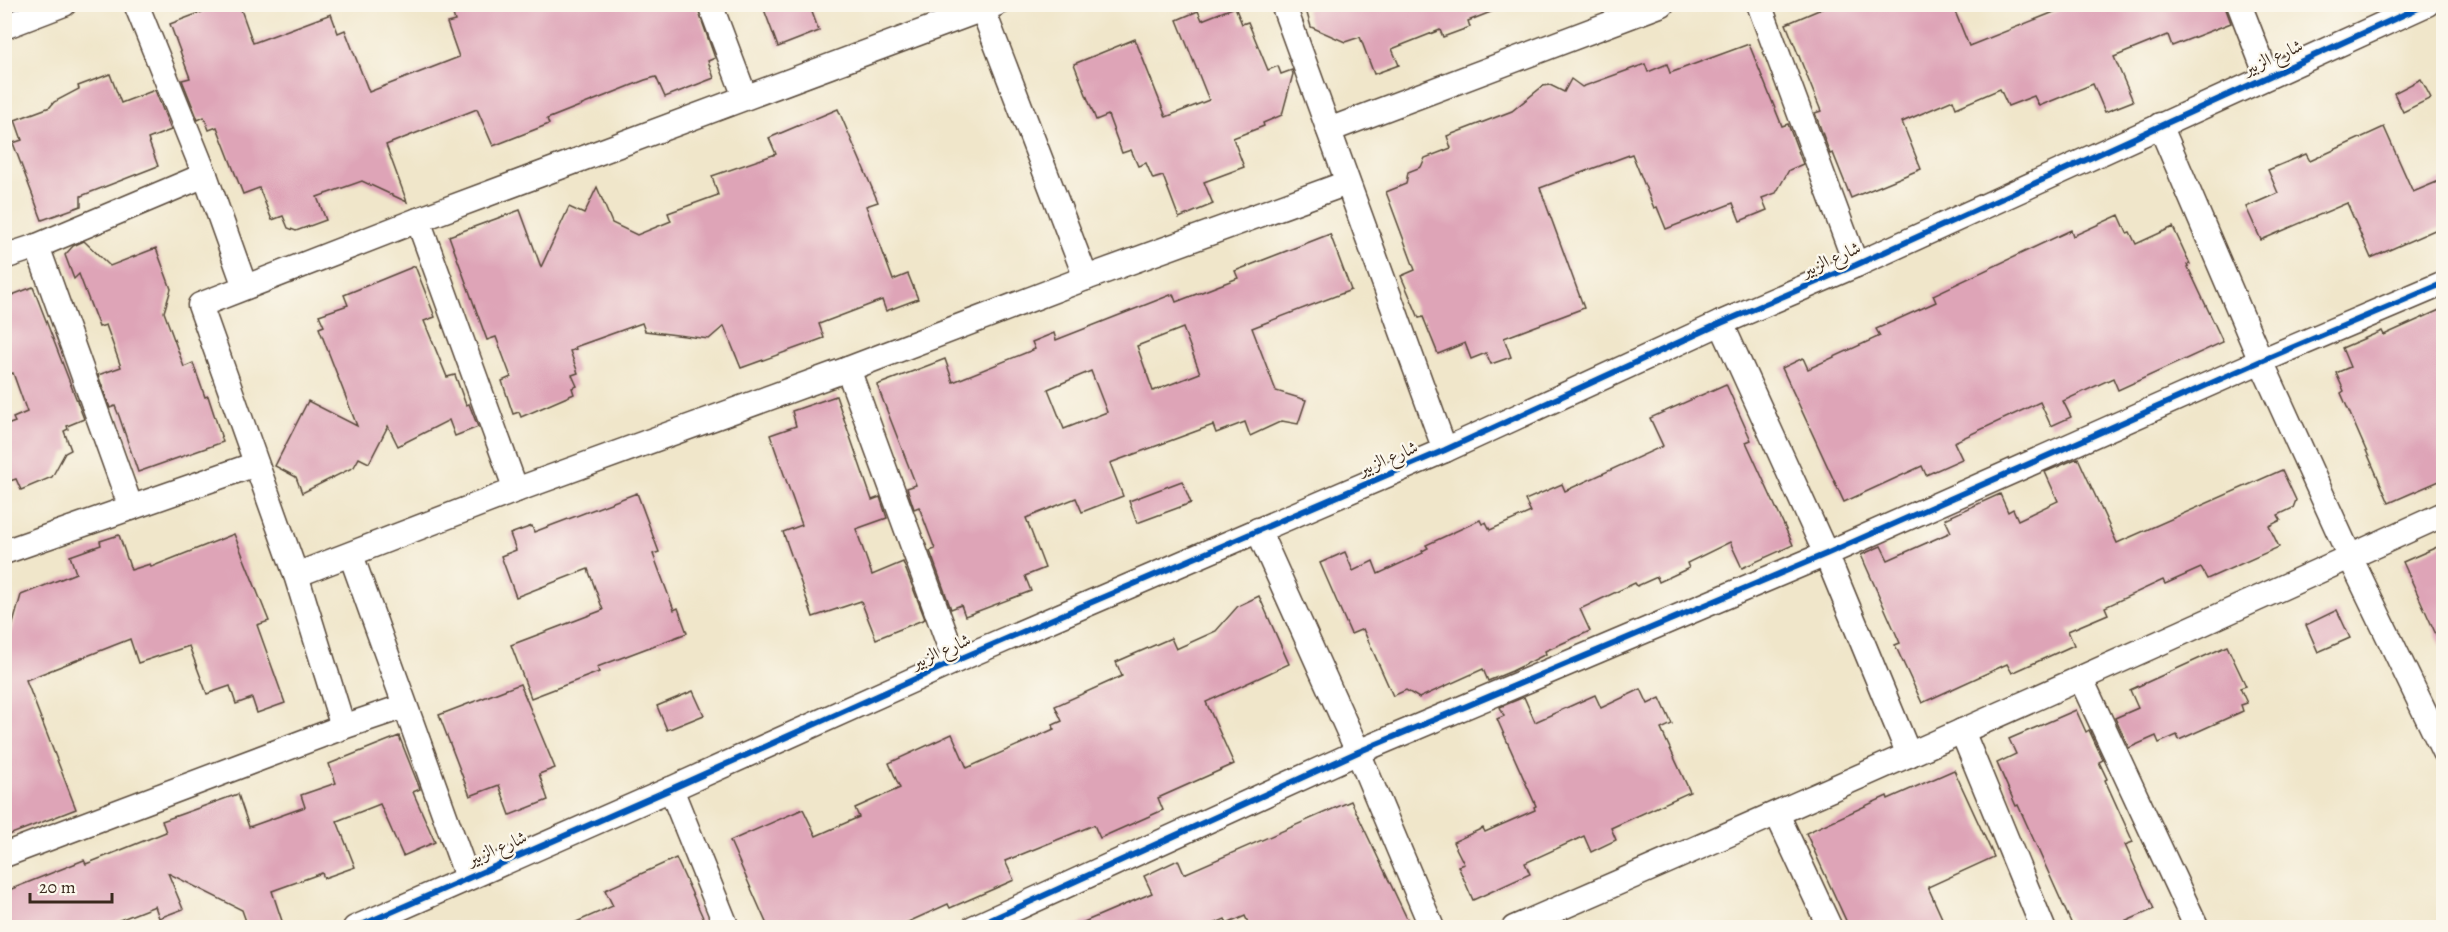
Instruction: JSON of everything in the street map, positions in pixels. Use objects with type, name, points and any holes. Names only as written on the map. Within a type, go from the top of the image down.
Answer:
[{"type":"street","points":[[4,27],[64,4]]},
{"type":"street","points":[[136,4],[205,176],[245,287]]},
{"type":"street","points":[[710,4],[746,96]]},
{"type":"street","points":[[1283,4],[1445,450]]},
{"type":"street","points":[[1329,130],[1662,4]]},
{"type":"street","points":[[1759,4],[1856,265]]},
{"type":"street","points":[[2239,4],[2267,76]]},
{"type":"street","name":"شارع الزبير","points":[[355,927],[671,789],[955,661],[1445,450],[1721,323],[1856,265],[2267,76],[2396,11],[2427,4]]},
{"type":"street","points":[[343,727],[296,575],[200,305],[746,96],[989,7],[1086,278]]},
{"type":"street","points":[[2160,125],[2261,361],[2350,557],[2443,752]]},
{"type":"street","points":[[4,257],[37,246],[205,176]]},
{"type":"street","points":[[296,575],[516,490],[1347,183]]},
{"type":"street","points":[[418,220],[516,490]]},
{"type":"street","points":[[37,246],[131,508]]},
{"type":"street","points":[[973,927],[1358,752],[1826,554],[2261,361],[2444,283]]},
{"type":"street","points":[[1721,323],[1826,554],[1909,755]]},
{"type":"street","points":[[848,369],[955,661]]},
{"type":"street","points":[[4,552],[256,464]]},
{"type":"street","points":[[1514,927],[1777,814],[2081,679],[2444,514]]},
{"type":"street","points":[[1258,530],[1358,752],[1432,927]]},
{"type":"street","points":[[351,555],[467,877]]},
{"type":"street","points":[[2081,679],[2197,927]]},
{"type":"street","points":[[4,855],[343,727],[405,706]]},
{"type":"street","points":[[1962,731],[2037,926]]},
{"type":"street","points":[[671,789],[727,927]]},
{"type":"street","points":[[1777,814],[1830,927]]},
{"type":"building","points":[[223,4],[239,4],[253,43],[331,14],[338,33],[345,30],[369,92],[459,57],[447,23],[455,21],[450,4],[696,4],[715,58],[708,61],[714,78],[665,97],[656,77],[645,80],[547,119],[549,124],[493,146],[477,109],[386,145],[407,202],[362,181],[317,197],[326,220],[296,231],[288,228],[283,216],[272,220],[259,188],[243,194],[217,127],[209,130],[204,117],[198,120],[182,80],[190,78],[170,24]]},
{"type":"building","points":[[762,4],[809,4],[819,31],[778,47]]},
{"type":"building","points":[[1318,4],[1506,4],[1506,6],[1468,21],[1470,27],[1443,37],[1440,30],[1392,49],[1399,65],[1374,74],[1360,37],[1345,42],[1311,27],[1306,10]]},
{"type":"building","points":[[1833,4],[1952,4],[1969,46],[2074,4],[2224,4],[2231,23],[2172,46],[2168,35],[2114,57],[2133,101],[2105,112],[2093,84],[2039,106],[2034,96],[2008,106],[2000,89],[1956,108],[1953,100],[1902,122],[1921,169],[1851,198],[1833,153],[1830,154],[1815,113],[1821,111],[1786,24]]},
{"type":"building","points":[[1235,7],[1242,24],[1248,22],[1268,70],[1278,66],[1281,74],[1292,70],[1293,74],[1282,115],[1263,123],[1264,126],[1233,138],[1244,167],[1204,182],[1213,204],[1179,218],[1163,176],[1153,179],[1146,163],[1138,166],[1131,150],[1122,153],[1108,115],[1096,120],[1074,64],[1135,39],[1166,117],[1209,100],[1177,20],[1198,11],[1202,20]]},
{"type":"building","points":[[1749,44],[1782,126],[1788,124],[1803,164],[1789,170],[1776,193],[1762,198],[1767,210],[1740,221],[1733,203],[1666,229],[1657,207],[1654,208],[1632,154],[1540,188],[1584,308],[1504,338],[1511,357],[1491,364],[1486,353],[1471,359],[1465,343],[1438,354],[1423,317],[1419,318],[1401,276],[1415,270],[1386,192],[1406,184],[1408,172],[1421,167],[1425,158],[1451,148],[1447,136],[1512,111],[1543,86],[1550,85],[1564,92],[1571,79],[1582,87],[1645,64],[1648,72],[1667,64],[1670,73]]},
{"type":"building","points":[[110,74],[121,103],[155,90],[171,130],[148,139],[158,166],[81,196],[81,206],[42,220],[13,143],[22,140],[15,120],[50,107],[54,102],[79,89],[78,86]]},
{"type":"building","points":[[2421,79],[2431,98],[2403,112],[2394,93]]},
{"type":"building","points":[[838,109],[878,202],[866,206],[893,280],[908,274],[918,299],[886,311],[882,300],[819,324],[824,338],[741,368],[724,326],[709,339],[645,331],[642,323],[575,347],[576,349],[570,351],[578,373],[572,375],[577,386],[572,388],[574,394],[521,417],[519,412],[513,414],[502,381],[511,377],[496,337],[487,340],[449,236],[520,210],[541,267],[569,207],[584,214],[597,187],[612,223],[637,235],[671,221],[668,213],[718,195],[712,176],[776,154],[769,138]]},
{"type":"building","points":[[2384,127],[2413,192],[2444,179],[2444,226],[2371,258],[2347,203],[2261,240],[2246,207],[2278,193],[2268,170],[2306,154],[2310,161]]},
{"type":"building","points":[[2119,215],[2127,233],[2130,232],[2136,244],[2173,227],[2190,264],[2187,265],[2223,342],[2118,390],[2113,378],[2063,401],[2071,417],[2051,426],[2040,402],[1954,442],[1962,459],[1926,475],[1922,466],[1844,502],[1782,368],[1803,358],[1808,369],[1880,336],[1876,329],[1936,302],[1933,295],[2071,230],[2073,236]]},
{"type":"building","points":[[1330,234],[1351,290],[1252,328],[1276,391],[1306,400],[1298,424],[1282,421],[1250,436],[1245,422],[1216,433],[1213,425],[1110,463],[1123,496],[1082,512],[1076,498],[1026,518],[1045,568],[1025,576],[1031,591],[965,616],[961,605],[951,609],[930,551],[935,549],[919,507],[914,509],[907,488],[916,485],[877,385],[945,359],[953,382],[1035,349],[1032,342],[1054,333],[1056,340],[1173,294],[1176,302],[1238,278],[1235,271]],"holes":[[[1183,328],[1200,373],[1153,391],[1137,346]],[[1091,371],[1107,412],[1064,429],[1048,389]]]},
{"type":"building","points":[[84,241],[110,266],[156,248],[171,289],[164,312],[184,367],[193,363],[205,397],[208,396],[223,442],[138,472],[115,406],[110,408],[98,375],[121,367],[106,325],[99,327],[79,274],[74,279],[65,255],[73,246]]},
{"type":"building","points":[[415,266],[435,317],[424,321],[447,377],[455,375],[466,405],[469,404],[478,427],[455,436],[449,420],[398,446],[388,426],[369,463],[359,458],[354,467],[302,493],[296,477],[275,466],[308,401],[357,426],[319,328],[324,326],[319,315],[348,305],[344,295]]},
{"type":"building","points":[[33,287],[84,419],[67,426],[68,429],[64,431],[71,450],[65,453],[52,477],[21,490],[16,479],[4,483],[4,426],[15,422],[13,418],[27,412],[13,373],[4,376],[4,298]]},
{"type":"building","points":[[2444,308],[2444,479],[2389,503],[2341,393],[2344,391],[2336,373],[2350,367],[2342,348],[2382,331],[2384,335]]},
{"type":"building","points":[[1726,384],[1751,440],[1746,442],[1793,545],[1742,568],[1730,542],[1687,563],[1689,568],[1659,582],[1657,577],[1637,586],[1635,583],[1580,609],[1590,631],[1545,651],[1546,654],[1512,671],[1488,681],[1483,669],[1419,698],[1406,690],[1393,696],[1363,629],[1351,634],[1320,563],[1345,552],[1353,571],[1373,561],[1378,574],[1423,553],[1422,551],[1428,548],[1426,545],[1480,520],[1482,524],[1486,522],[1490,530],[1531,512],[1525,500],[1562,484],[1565,491],[1663,446],[1650,418]]},
{"type":"building","points":[[836,396],[872,500],[880,497],[887,518],[856,529],[872,575],[903,562],[925,619],[876,639],[861,601],[813,617],[783,532],[802,525],[770,435],[796,426],[792,411]]},
{"type":"building","points":[[2078,458],[2117,543],[2282,470],[2296,500],[2293,508],[2278,515],[2281,520],[2269,526],[2279,547],[2207,579],[2201,568],[2165,584],[2163,580],[2105,607],[2108,614],[2068,631],[2074,645],[2012,673],[2007,664],[1922,703],[1895,645],[1900,643],[1861,555],[1881,546],[1888,560],[1951,532],[1945,519],[2000,494],[2008,512],[2013,509],[2018,520],[2058,501],[2045,472]]},
{"type":"building","points":[[1182,481],[1191,503],[1137,523],[1129,501]]},
{"type":"building","points":[[637,493],[659,552],[653,554],[674,610],[678,608],[687,633],[597,667],[599,672],[531,698],[511,645],[603,610],[588,569],[516,597],[501,556],[516,550],[510,534],[532,526],[534,532]]},
{"type":"building","points":[[234,534],[269,621],[257,625],[285,703],[257,713],[252,698],[236,704],[230,686],[207,694],[189,646],[138,663],[130,639],[26,680],[76,809],[4,837],[4,629],[9,638],[21,595],[76,573],[70,556],[101,545],[100,541],[119,535],[131,570],[150,564],[151,567]]},
{"type":"building","points":[[2444,544],[2444,652],[2403,562]]},
{"type":"building","points":[[1259,596],[1289,664],[1206,702],[1234,764],[1158,798],[1163,810],[1100,838],[1094,825],[1005,861],[1014,880],[950,908],[948,904],[897,927],[768,927],[730,841],[803,809],[816,836],[859,817],[855,808],[900,788],[889,763],[952,734],[967,768],[1054,729],[1053,725],[1062,721],[1055,706],[1122,676],[1116,662],[1171,638],[1176,649],[1216,631],[1238,606]]},
{"type":"building","points":[[2337,610],[2350,638],[2318,652],[2306,625]]},
{"type":"building","points":[[2227,646],[2246,686],[2240,688],[2247,703],[2241,705],[2243,711],[2179,740],[2177,735],[2159,743],[2156,736],[2129,748],[2115,718],[2138,708],[2130,690]]},
{"type":"building","points":[[520,684],[555,768],[539,774],[548,800],[510,815],[499,785],[470,796],[439,715]]},
{"type":"building","points":[[1641,689],[1648,704],[1660,698],[1672,724],[1661,729],[1690,792],[1611,828],[1616,840],[1591,852],[1584,836],[1525,863],[1530,874],[1473,900],[1458,866],[1464,864],[1453,842],[1483,828],[1485,832],[1535,810],[1536,806],[1497,719],[1504,716],[1500,707],[1524,697],[1535,722],[1595,695],[1601,708]]},
{"type":"building","points":[[693,691],[704,715],[667,730],[657,706]]},
{"type":"building","points":[[2076,710],[2086,732],[2089,730],[2103,760],[2099,762],[2107,779],[2105,780],[2133,842],[2125,845],[2154,909],[2113,927],[2073,927],[1997,763],[2016,754],[2009,739]]},
{"type":"building","points":[[399,736],[420,789],[413,792],[435,842],[403,856],[380,804],[337,821],[355,867],[324,878],[322,873],[272,891],[284,927],[248,927],[242,910],[168,873],[183,909],[159,918],[155,906],[102,927],[4,927],[4,892],[84,860],[86,864],[166,832],[162,821],[238,794],[249,827],[305,807],[301,795],[336,783],[329,764]]},
{"type":"building","points":[[1954,770],[1994,857],[1928,887],[1946,927],[1849,927],[1806,833],[1887,796],[1888,799]]},
{"type":"building","points":[[1351,801],[1411,927],[1250,927],[1245,916],[1227,924],[1225,919],[1207,927],[1072,927],[1152,893],[1144,876],[1178,860],[1184,874]]},
{"type":"building","points":[[676,858],[705,922],[692,927],[565,927],[613,906],[605,890]]},
{"type":"cycle path","points":[[355,928],[955,661],[1445,450],[2427,4]]},
{"type":"cycle path","points":[[973,928],[1358,752],[1826,554],[2261,361],[2444,283]]}]
